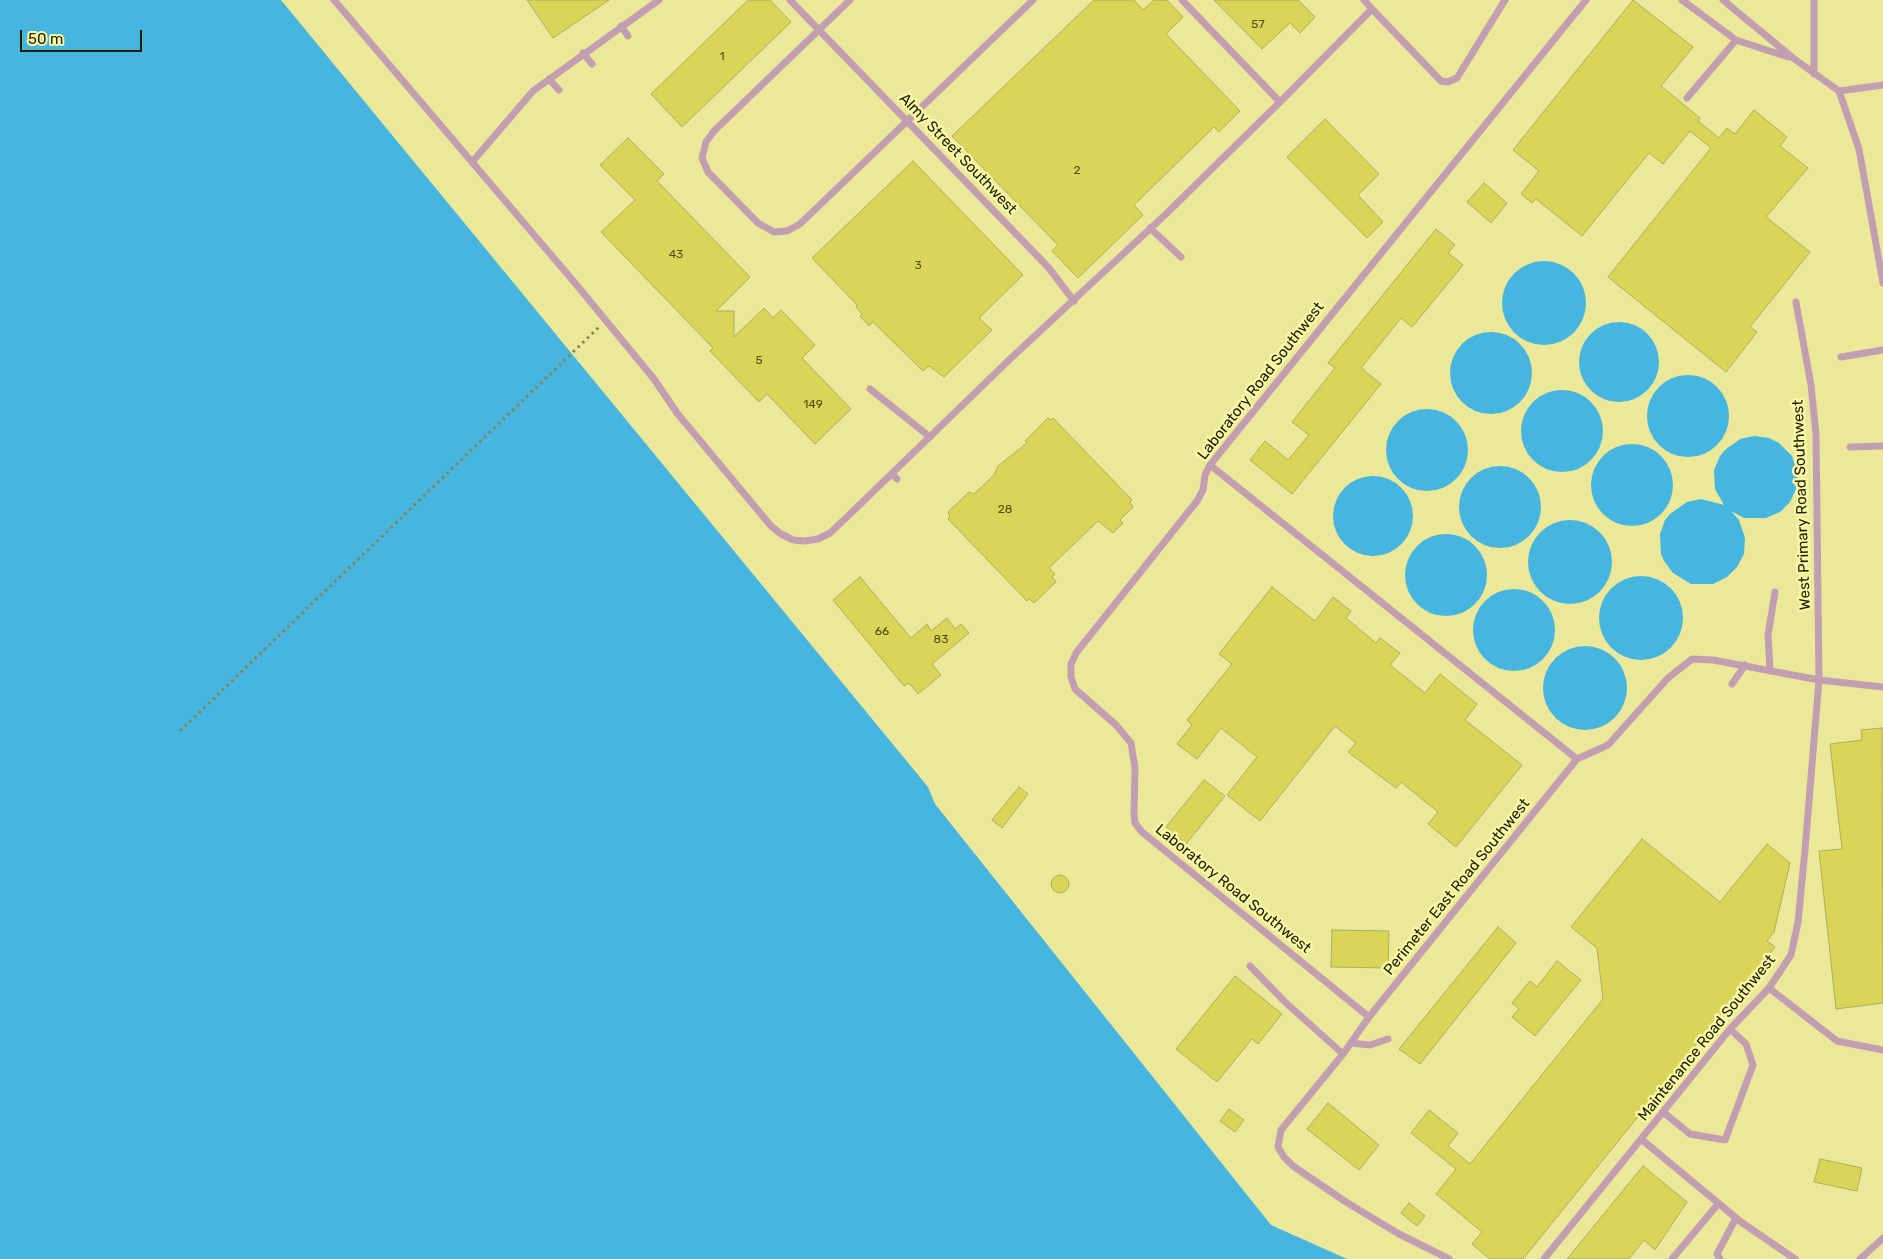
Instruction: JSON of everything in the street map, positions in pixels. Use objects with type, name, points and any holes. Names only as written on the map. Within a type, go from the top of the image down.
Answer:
[{"type":"lane","points":[[334,0],[473,161],[654,379],[677,413],[771,526],[793,540],[805,541],[818,539],[830,533],[895,476],[930,437],[1150,228],[1280,102],[1372,9]]},
{"type":"lane","points":[[473,161],[533,91],[583,53],[659,0]]},
{"type":"lane","name":"Almy Street Southwest","points":[[790,0],[1048,267],[1074,301]]},
{"type":"lane","points":[[850,0],[714,131],[706,142],[702,158],[705,168],[752,217],[762,226],[774,232],[788,232],[794,229],[1033,0]]},
{"type":"lane","points":[[1182,0],[1280,102]]},
{"type":"lane","points":[[1364,0],[1441,81],[1448,82],[1457,78],[1506,0]]},
{"type":"lane","name":"Laboratory Road Southwest","points":[[1369,1017],[1142,832],[1135,823],[1136,768],[1131,743],[1116,725],[1075,689],[1071,677],[1071,664],[1076,653],[1197,501],[1203,490],[1204,475],[1210,465],[1586,0]]},
{"type":"lane","points":[[1682,0],[1736,40],[1793,58]]},
{"type":"lane","points":[[1723,0],[1793,58],[1839,91],[1859,149],[1883,283]]},
{"type":"lane","points":[[1814,0],[1816,17],[1814,74]]},
{"type":"lane","points":[[621,26],[628,36]]},
{"type":"lane","points":[[1687,98],[1736,40]]},
{"type":"lane","points":[[583,53],[592,64]]},
{"type":"lane","points":[[549,79],[559,90]]},
{"type":"lane","points":[[1839,91],[1883,86]]},
{"type":"lane","points":[[1150,228],[1181,257]]},
{"type":"lane","name":"West Primary Road Southwest","points":[[1796,302],[1811,385],[1816,434],[1819,680]]},
{"type":"lane","points":[[1841,357],[1883,350]]},
{"type":"lane","points":[[870,389],[930,437]]},
{"type":"lane","points":[[1850,447],[1883,446]]},
{"type":"lane","points":[[1210,465],[1577,758]]},
{"type":"lane","points":[[1770,670],[1768,635],[1775,592]]},
{"type":"lane","name":"Perimeter East Road Southwest","points":[[1449,1259],[1399,1234],[1346,1202],[1293,1166],[1284,1157],[1278,1146],[1282,1130],[1343,1054],[1369,1017],[1577,758],[1608,745],[1668,678],[1692,659],[1745,665],[1819,680],[1883,687]]},
{"type":"lane","points":[[1732,684],[1745,665]]},
{"type":"lane","name":"Maintenance Road Southwest","points":[[1544,1259],[1730,1029],[1769,988],[1791,955],[1798,922],[1819,680]]},
{"type":"lane","points":[[1250,966],[1285,1002],[1343,1054]]},
{"type":"lane","points":[[1769,988],[1837,1041],[1883,1050]]},
{"type":"lane","points":[[1663,1112],[1690,1134],[1725,1140],[1753,1064],[1746,1044],[1730,1029]]},
{"type":"lane","points":[[1351,1043],[1370,1045],[1388,1039]]},
{"type":"lane","points":[[1641,1140],[1736,1218],[1795,1259]]},
{"type":"lane","points":[[1672,1259],[1718,1204]]},
{"type":"lane","points":[[1720,1259],[1717,1254],[1736,1218]]},
{"type":"lane","points":[[1860,1259],[1883,1238]]},
{"type":"path","points":[[180,731],[586,338]]},
{"type":"water","points":[[0,0],[281,0],[928,787],[935,804],[1271,1225],[1347,1259],[0,1259]]},
{"type":"water","points":[[1544,261],[1560,264],[1574,273],[1583,287],[1586,303],[1583,319],[1574,333],[1560,342],[1544,345],[1528,342],[1514,333],[1505,319],[1502,303],[1505,287],[1514,273],[1528,264]]},
{"type":"water","points":[[1611,322],[1627,322],[1648,333],[1659,354],[1659,370],[1648,391],[1627,402],[1611,402],[1597,396],[1585,384],[1579,370],[1579,354],[1585,340],[1597,328]]},
{"type":"water","points":[[1491,332],[1507,336],[1520,344],[1528,357],[1532,373],[1528,389],[1520,402],[1507,410],[1491,414],[1475,410],[1462,402],[1454,389],[1450,373],[1454,357],[1462,344],[1475,336]]},
{"type":"water","points":[[1680,375],[1696,375],[1711,382],[1722,393],[1729,408],[1726,432],[1717,445],[1696,457],[1680,457],[1665,450],[1654,439],[1647,424],[1647,408],[1654,393],[1665,382]]},
{"type":"water","points":[[1562,390],[1578,393],[1591,402],[1600,415],[1603,431],[1600,447],[1591,460],[1578,469],[1562,472],[1546,469],[1533,460],[1524,447],[1521,431],[1524,415],[1533,402],[1546,393]]},
{"type":"water","points":[[1427,409],[1443,412],[1456,421],[1465,434],[1468,450],[1465,466],[1456,479],[1443,488],[1427,491],[1411,488],[1398,479],[1389,466],[1386,450],[1389,434],[1398,421],[1411,412]]},
{"type":"water","points":[[1754,436],[1769,438],[1779,443],[1792,456],[1798,474],[1796,489],[1790,502],[1780,512],[1766,518],[1744,518],[1731,511],[1739,520],[1745,538],[1744,554],[1737,567],[1727,577],[1713,584],[1691,584],[1673,573],[1661,554],[1660,534],[1665,520],[1687,502],[1701,499],[1724,505],[1715,489],[1714,470],[1720,456],[1740,439]]},
{"type":"water","points":[[1632,444],[1648,447],[1661,456],[1670,469],[1673,485],[1670,501],[1661,514],[1648,523],[1632,526],[1616,523],[1603,514],[1594,501],[1591,485],[1594,469],[1603,456],[1616,447]]},
{"type":"water","points":[[1500,466],[1516,469],[1529,478],[1538,491],[1541,507],[1538,523],[1529,536],[1516,545],[1500,548],[1484,545],[1471,536],[1462,523],[1459,507],[1462,491],[1471,478],[1484,469]]},
{"type":"water","points":[[1365,476],[1381,476],[1402,487],[1413,508],[1413,524],[1402,545],[1381,556],[1365,556],[1351,550],[1339,538],[1333,524],[1333,508],[1339,494],[1351,482]]},
{"type":"water","points":[[1570,520],[1586,523],[1600,532],[1609,546],[1612,562],[1609,578],[1600,592],[1586,601],[1570,604],[1554,601],[1540,592],[1531,578],[1528,562],[1531,546],[1540,532],[1554,523]]},
{"type":"water","points":[[1438,534],[1454,534],[1469,541],[1480,552],[1487,567],[1484,591],[1475,604],[1454,616],[1438,616],[1423,609],[1412,598],[1405,583],[1405,567],[1412,552],[1423,541]]},
{"type":"water","points":[[1641,576],[1657,579],[1671,588],[1680,602],[1683,618],[1680,634],[1671,648],[1657,657],[1641,660],[1625,657],[1611,648],[1602,634],[1599,618],[1602,602],[1611,588],[1625,579]]},
{"type":"water","points":[[1514,589],[1530,592],[1543,601],[1552,614],[1555,630],[1552,646],[1543,659],[1530,668],[1514,671],[1498,668],[1485,659],[1476,646],[1473,630],[1476,614],[1485,601],[1498,592]]},
{"type":"water","points":[[1585,646],[1601,649],[1620,665],[1624,672],[1627,688],[1624,704],[1608,723],[1601,727],[1585,730],[1569,727],[1550,711],[1546,704],[1543,688],[1546,672],[1562,653],[1569,649]]},
{"type":"building","points":[[527,0],[609,0],[553,38]]},
{"type":"building","points":[[748,0],[770,0],[791,22],[682,127],[651,94]]},
{"type":"building","points":[[1094,0],[1134,0],[1143,10],[1154,0],[1167,0],[1183,17],[1166,34],[1240,111],[1219,132],[1214,127],[1134,205],[1143,215],[1078,278],[1052,251],[1058,245],[952,136]]},
{"type":"building","points":[[1214,0],[1298,0],[1315,17],[1300,33],[1290,23],[1262,49]]},
{"type":"building","points":[[1633,0],[1693,47],[1661,86],[1700,118],[1698,121],[1719,138],[1727,128],[1735,134],[1754,110],[1787,137],[1780,146],[1808,168],[1766,217],[1810,252],[1750,327],[1757,332],[1726,372],[1608,277],[1711,148],[1690,131],[1663,164],[1649,153],[1582,236],[1536,199],[1532,203],[1521,194],[1539,171],[1513,150]]},
{"type":"building","points":[[1325,119],[1379,174],[1358,195],[1383,222],[1367,238],[1287,157]]},
{"type":"building","points":[[628,138],[664,174],[657,181],[750,277],[716,311],[734,311],[734,337],[764,308],[773,318],[781,310],[815,345],[802,358],[851,409],[815,444],[767,394],[759,402],[710,351],[713,348],[601,232],[635,200],[600,165]]},
{"type":"building","points":[[913,161],[1023,275],[979,318],[992,330],[944,377],[929,366],[923,371],[873,322],[869,326],[860,316],[862,314],[856,307],[857,305],[812,258]]},
{"type":"building","points":[[1484,183],[1507,203],[1491,223],[1467,202]]},
{"type":"building","points":[[1436,229],[1455,245],[1448,253],[1463,265],[1412,327],[1401,318],[1361,368],[1381,384],[1292,494],[1250,460],[1265,441],[1288,460],[1309,435],[1292,422],[1335,368],[1328,363]]},
{"type":"building","points":[[1048,418],[1051,420],[1053,418],[1132,500],[1130,502],[1133,507],[1120,520],[1123,523],[1113,533],[1098,521],[1049,568],[1055,574],[1052,577],[1056,582],[1034,603],[1029,599],[1027,601],[948,519],[950,517],[948,512],[969,492],[974,494],[994,475],[998,466],[1027,443],[1025,441]]},
{"type":"building","points":[[860,577],[911,638],[927,624],[931,631],[947,618],[955,629],[961,624],[969,633],[932,664],[941,675],[918,694],[909,683],[904,686],[833,600]]},
{"type":"building","points":[[1272,587],[1315,621],[1333,597],[1351,611],[1346,618],[1376,643],[1380,638],[1400,653],[1390,665],[1425,693],[1440,674],[1477,704],[1465,720],[1522,765],[1456,847],[1428,824],[1438,812],[1401,782],[1396,788],[1348,752],[1356,743],[1335,726],[1260,821],[1227,795],[1257,757],[1221,728],[1197,759],[1177,744],[1192,725],[1187,720],[1232,664],[1219,654]]},
{"type":"building","points":[[1882,728],[1883,1003],[1836,1009],[1819,851],[1842,849],[1830,744],[1862,740],[1861,730]]},
{"type":"building","points":[[1204,780],[1225,796],[1186,844],[1166,827]]},
{"type":"building","points":[[1019,787],[1028,794],[1002,828],[992,820]]},
{"type":"building","points":[[1642,839],[1720,902],[1767,844],[1790,863],[1774,932],[1767,941],[1775,947],[1523,1259],[1490,1259],[1472,1244],[1482,1232],[1436,1194],[1456,1169],[1411,1133],[1429,1110],[1458,1133],[1448,1146],[1470,1164],[1603,999],[1597,948],[1571,927]]},
{"type":"building","points":[[1056,875],[1064,875],[1069,880],[1067,891],[1056,893],[1051,888],[1051,880]]},
{"type":"building","points":[[1498,927],[1516,943],[1420,1064],[1399,1049]]},
{"type":"building","points":[[1332,930],[1389,931],[1388,968],[1331,967]]},
{"type":"building","points":[[1557,961],[1581,980],[1535,1036],[1512,1017],[1519,1009],[1512,1003],[1530,981],[1537,987]]},
{"type":"building","points":[[1235,976],[1282,1014],[1258,1044],[1252,1039],[1217,1082],[1176,1049]]},
{"type":"building","points":[[1328,1103],[1379,1145],[1359,1170],[1307,1129]]},
{"type":"building","points":[[1229,1109],[1244,1120],[1235,1132],[1220,1121]]},
{"type":"building","points":[[1820,1159],[1862,1168],[1857,1191],[1814,1182]]},
{"type":"building","points":[[1643,1166],[1687,1202],[1655,1250],[1644,1240],[1629,1259],[1567,1259]]},
{"type":"building","points":[[1409,1203],[1425,1216],[1417,1226],[1401,1213]]}]
